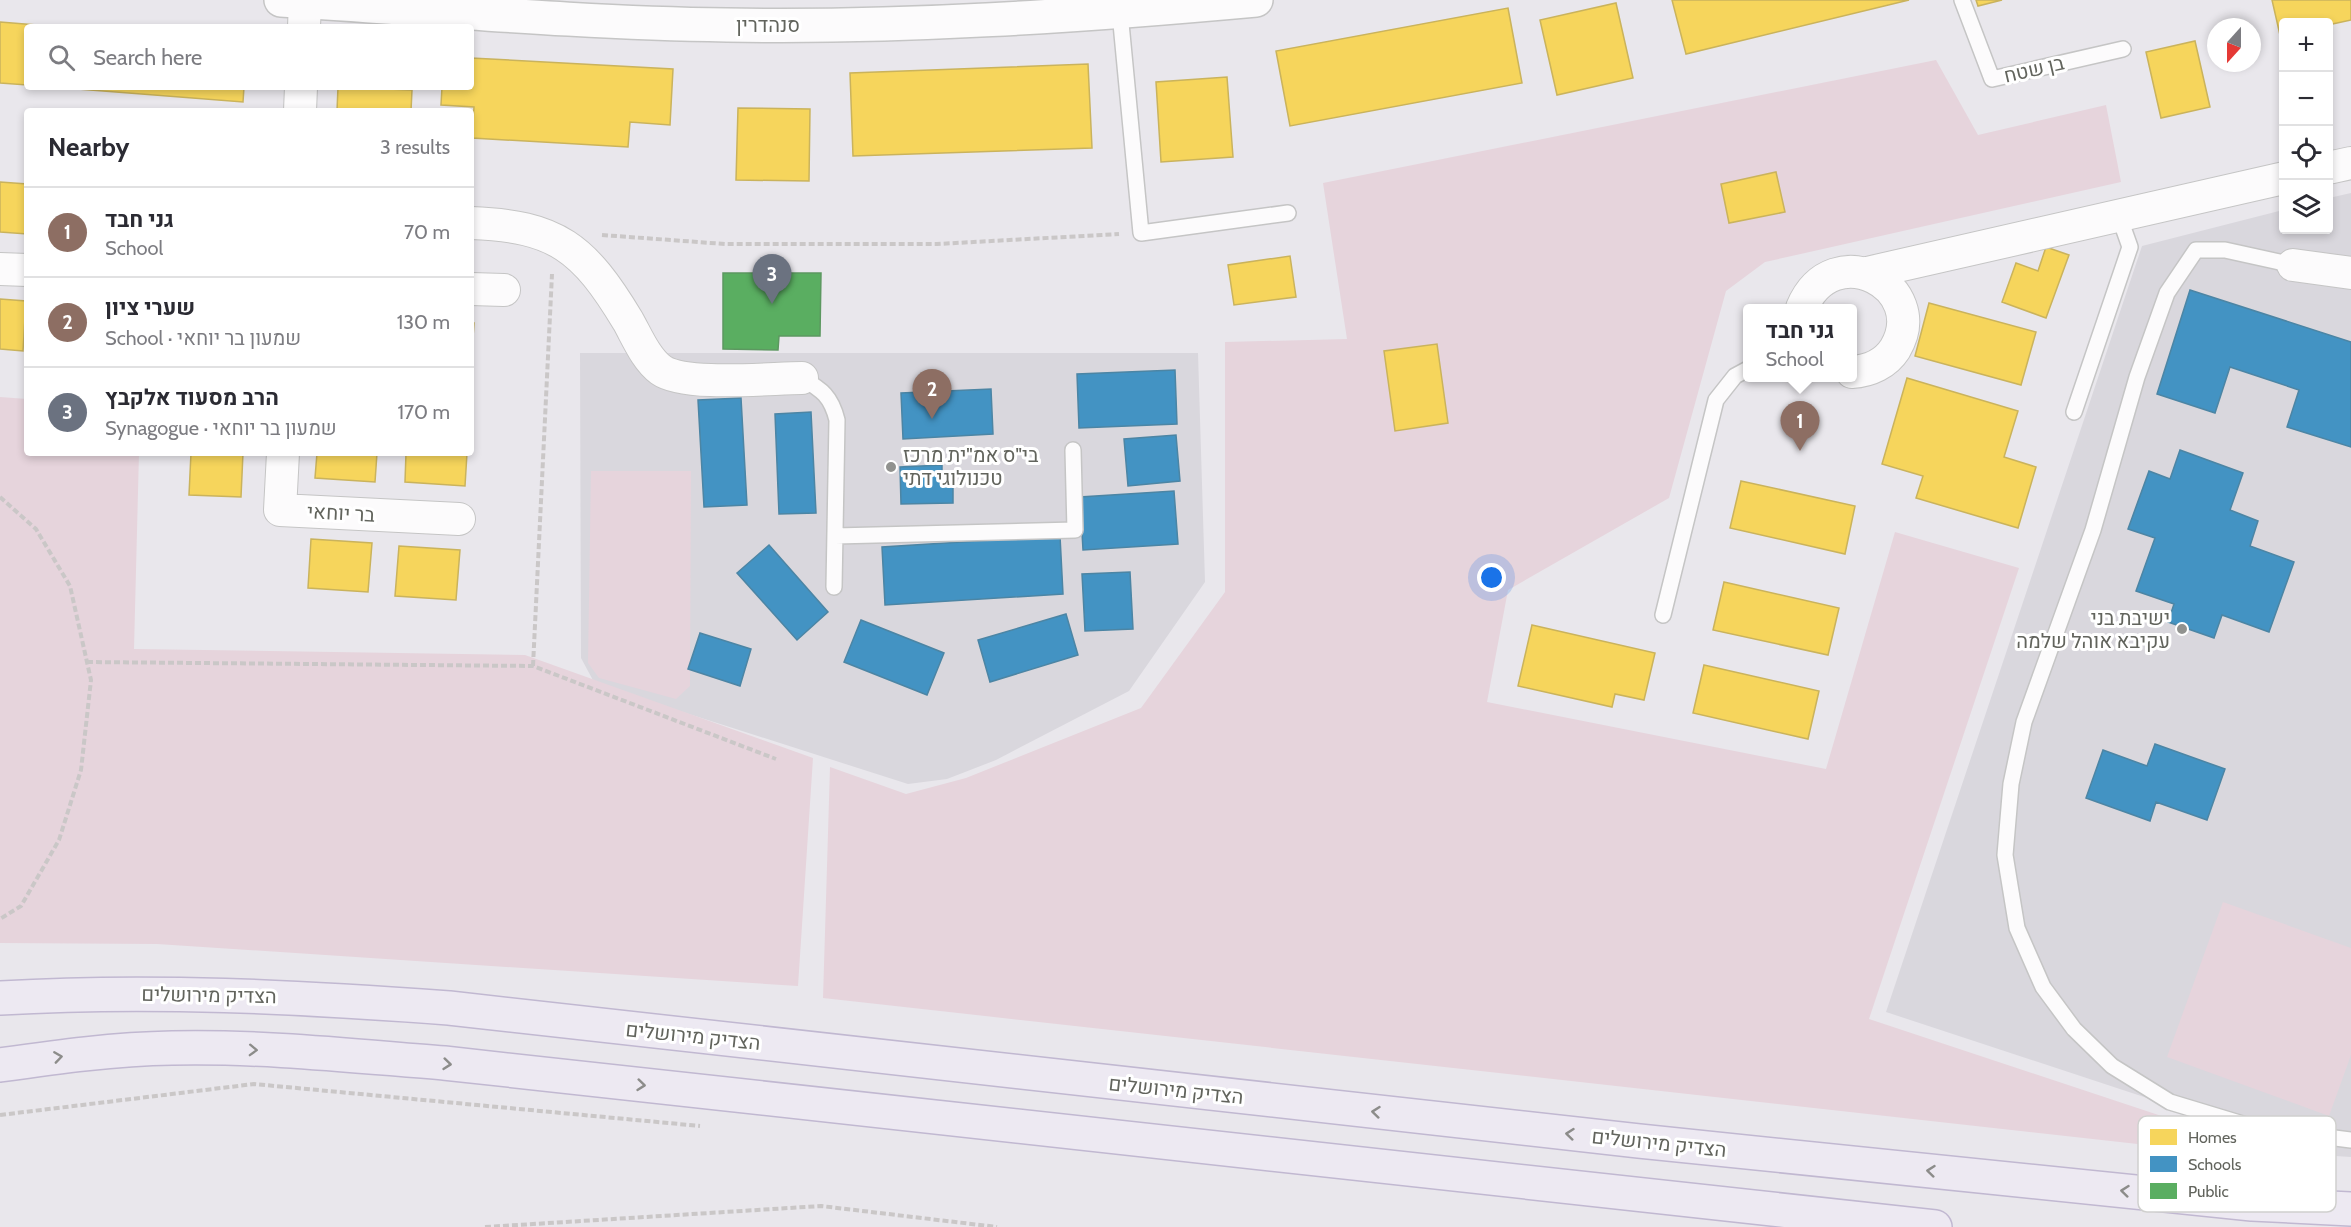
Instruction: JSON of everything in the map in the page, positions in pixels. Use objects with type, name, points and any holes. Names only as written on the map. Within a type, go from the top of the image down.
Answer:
[{"type":"main road","name":"הצדיק מירושלים","points":[[0,998],[171,992],[296,996],[449,1008],[1639,1141],[2138,1192]]},
{"type":"main road","points":[[0,1065],[76,1054],[171,1048],[293,1051],[432,1062],[1935,1227]]},
{"type":"main road","name":"הצדיק מירושלים","points":[[2336,1208],[2351,1209]]},
{"type":"street","name":"סנהדרין","points":[[297,9],[545,9],[725,25],[886,25],[1120,13],[1256,0]]},
{"type":"street","points":[[300,108],[301,90]]},
{"type":"street","points":[[2333,167],[2351,163]]},
{"type":"street","points":[[1804,304],[1808,295],[1819,282],[1833,274],[1850,271],[1867,273],[2279,179]]},
{"type":"street","points":[[474,223],[507,224],[554,238],[573,250],[608,288],[648,356],[662,370],[693,380],[802,378]]},
{"type":"street","points":[[2293,266],[2351,273]]},
{"type":"street","points":[[0,269],[24,270]]},
{"type":"street","points":[[1857,371],[1877,366],[1890,356],[1899,341],[1903,325],[1901,308],[1894,293],[1882,281],[1867,273]]},
{"type":"street","points":[[474,288],[504,290]]},
{"type":"street","name":"בר יוחאי","points":[[283,456],[280,510],[459,519]]},
{"type":"lane","name":"בן שטח","points":[[1962,0],[1992,78],[2123,49]]},
{"type":"lane","points":[[1120,13],[1141,233],[1288,213]]},
{"type":"lane","points":[[2074,412],[2130,247],[2119,216]]},
{"type":"lane","points":[[2216,1116],[2170,1102],[2112,1066],[2074,1029],[2043,987],[2017,928],[2006,855],[2011,784],[2024,722],[2093,530],[2137,377],[2167,293],[2196,250],[2225,249],[2293,266]]},
{"type":"lane","points":[[1663,615],[1716,400],[1735,376],[1743,372]]},
{"type":"lane","points":[[802,378],[826,392],[833,402],[837,420],[834,587]]},
{"type":"lane","points":[[835,536],[1075,530],[1073,450]]},
{"type":"lane","points":[[2336,1138],[2351,1140]]},
{"type":"path","points":[[590,234],[725,244],[937,244],[1141,233]]},
{"type":"path","points":[[533,666],[554,238]]},
{"type":"path","points":[[0,497],[36,529],[70,586],[91,680],[81,770],[59,840],[21,906],[0,919]]},
{"type":"path","points":[[87,662],[533,666],[776,759]]},
{"type":"path","points":[[0,1115],[254,1084],[703,1126]]},
{"type":"path","points":[[485,1227],[820,1206],[997,1227]]},
{"type":"shaded area","points":[[1936,60],[1978,135],[2106,105],[2121,182],[1765,262],[1726,291],[1669,498],[1508,590],[1487,702],[1826,769],[1895,532],[2019,568],[1869,1019],[2161,1116],[2138,1116],[2138,1144],[823,998],[830,767],[906,794],[966,778],[1141,708],[1225,592],[1225,342],[1347,339],[1323,183]]},
{"type":"shaded area","name":"ישיבת בני עקיבא אוהל שלמה","points":[[2351,193],[2351,1157],[2336,1156],[2336,1116],[2202,1116],[1886,1012],[2142,246],[2279,211],[2279,234],[2333,234],[2333,197]]},
{"type":"shaded area","name":"בי\"ס אמ\"ית מרכז טכנולוגי דתי","points":[[580,353],[1198,353],[1205,582],[1129,691],[996,760],[947,779],[908,784],[595,684],[581,658]]},
{"type":"shaded area","points":[[0,397],[24,399],[24,456],[139,456],[134,649],[525,655],[813,758],[798,986],[157,944],[0,943]]},
{"type":"shaded area","points":[[591,471],[691,471],[690,686],[676,699],[599,678],[588,663]]},
{"type":"shaded area","points":[[2223,902],[2351,948],[2351,1055],[2329,1116],[2167,1057]]},
{"type":"building: Homes","points":[[1672,0],[1909,0],[1686,54]]},
{"type":"building: Homes","points":[[1976,0],[2002,0],[1978,6]]},
{"type":"building: Homes","points":[[2272,0],[2351,0],[2351,20],[2333,24],[2333,18],[2279,18],[2279,31]]},
{"type":"building: Homes","points":[[1616,3],[1633,78],[1557,95],[1540,20]]},
{"type":"building: Homes","points":[[1508,8],[1522,83],[1290,126],[1276,51]]},
{"type":"building: Homes","points":[[0,22],[25,24],[24,85],[0,83]]},
{"type":"building: Homes","points":[[2195,41],[2210,107],[2161,118],[2146,52]]},
{"type":"building: Homes","points":[[474,58],[673,69],[670,125],[630,122],[628,147],[474,138],[474,107],[441,105],[442,90],[474,90]]},
{"type":"building: Homes","points":[[1088,64],[1092,148],[853,156],[850,73]]},
{"type":"building: Homes","points":[[1227,77],[1233,157],[1161,162],[1156,82]]},
{"type":"building: Homes","points":[[90,90],[244,90],[243,102]]},
{"type":"building: Homes","points":[[338,90],[412,90],[411,108],[337,108]]},
{"type":"building: Homes","points":[[738,108],[810,109],[809,181],[736,180]]},
{"type":"building: Homes","points":[[1776,172],[1785,212],[1729,223],[1721,184]]},
{"type":"building: Homes","points":[[0,182],[24,184],[24,234],[0,232]]},
{"type":"building: Homes","points":[[2046,247],[2069,255],[2046,318],[2002,302],[2016,263],[2038,271]]},
{"type":"building: Homes","points":[[1290,256],[1296,297],[1234,305],[1228,265]]},
{"type":"building: Homes","points":[[0,299],[24,301],[23,351],[0,349]]},
{"type":"building: Homes","points":[[1929,303],[2036,332],[2021,385],[1915,356]]},
{"type":"building: Homes","points":[[1437,344],[1448,423],[1395,431],[1384,351]]},
{"type":"building: Homes","points":[[1907,378],[2018,411],[2004,457],[2036,467],[2018,528],[1916,498],[1923,476],[1882,464]]},
{"type":"building: Homes","points":[[191,456],[243,456],[241,497],[189,495]]},
{"type":"building: Homes","points":[[317,456],[377,456],[375,482],[315,478]]},
{"type":"building: Homes","points":[[406,456],[467,456],[465,486],[405,482]]},
{"type":"building: Homes","points":[[1741,481],[1855,506],[1845,554],[1730,528]]},
{"type":"building: Homes","points":[[311,539],[372,543],[368,592],[308,588]]},
{"type":"building: Homes","points":[[399,546],[460,550],[456,600],[395,596]]},
{"type":"building: Homes","points":[[1724,582],[1839,608],[1828,655],[1713,630]]},
{"type":"building: Homes","points":[[1532,625],[1655,653],[1644,700],[1615,694],[1612,707],[1518,686]]},
{"type":"building: Homes","points":[[1704,665],[1819,691],[1808,739],[1693,713]]},
{"type":"building: Schools","points":[[2190,290],[2351,342],[2351,447],[2287,427],[2299,390],[2230,367],[2215,413],[2157,394]]},
{"type":"building: Schools","points":[[1175,370],[1177,424],[1079,428],[1077,374]]},
{"type":"building: Schools","points":[[991,389],[993,434],[903,439],[901,393]]},
{"type":"building: Schools","points":[[741,398],[747,505],[704,507],[698,400]]},
{"type":"building: Schools","points":[[811,412],[816,513],[779,514],[775,414]]},
{"type":"building: Schools","points":[[1176,435],[1180,481],[1128,486],[1124,439]]},
{"type":"building: Schools","points":[[2180,450],[2243,473],[2230,510],[2258,521],[2250,546],[2294,562],[2269,632],[2222,615],[2214,638],[2168,622],[2174,604],[2136,591],[2155,538],[2128,529],[2149,471],[2170,479]]},
{"type":"building: Schools","points":[[942,465],[942,483],[953,483],[953,503],[901,504],[900,467]]},
{"type":"building: Schools","points":[[1174,491],[1178,544],[1083,550],[1080,497]]},
{"type":"building: Schools","points":[[1060,536],[1063,594],[885,605],[882,547]]},
{"type":"building: Schools","points":[[769,545],[828,612],[797,640],[737,573]]},
{"type":"building: Schools","points":[[1130,572],[1133,629],[1085,631],[1082,574]]},
{"type":"building: Schools","points":[[1066,614],[1078,655],[990,682],[978,640]]},
{"type":"building: Schools","points":[[861,620],[944,653],[927,695],[844,662]]},
{"type":"building: Schools","points":[[700,633],[751,649],[740,686],[688,669]]},
{"type":"building: Schools","points":[[2155,744],[2225,769],[2207,820],[2156,802],[2150,821],[2086,798],[2103,750],[2147,766]]},
{"type":"building: Public","points":[[723,273],[821,273],[820,336],[779,336],[778,350],[723,349]]},
{"type":"place","name":"הרב מסעוד אלקבץ","points":[[772,304]]},
{"type":"place","name":"שערי ציון","points":[[932,419]]},
{"type":"place","name":"גני חבד","points":[[1800,451]]},
{"type":"place","name":"בי\"ס אמ\"ית מרכז טכנולוגי דתי","points":[[891,467]]},
{"type":"place","name":"ישיבת בני עקיבא אוהל שלמה","points":[[2182,629]]}]
